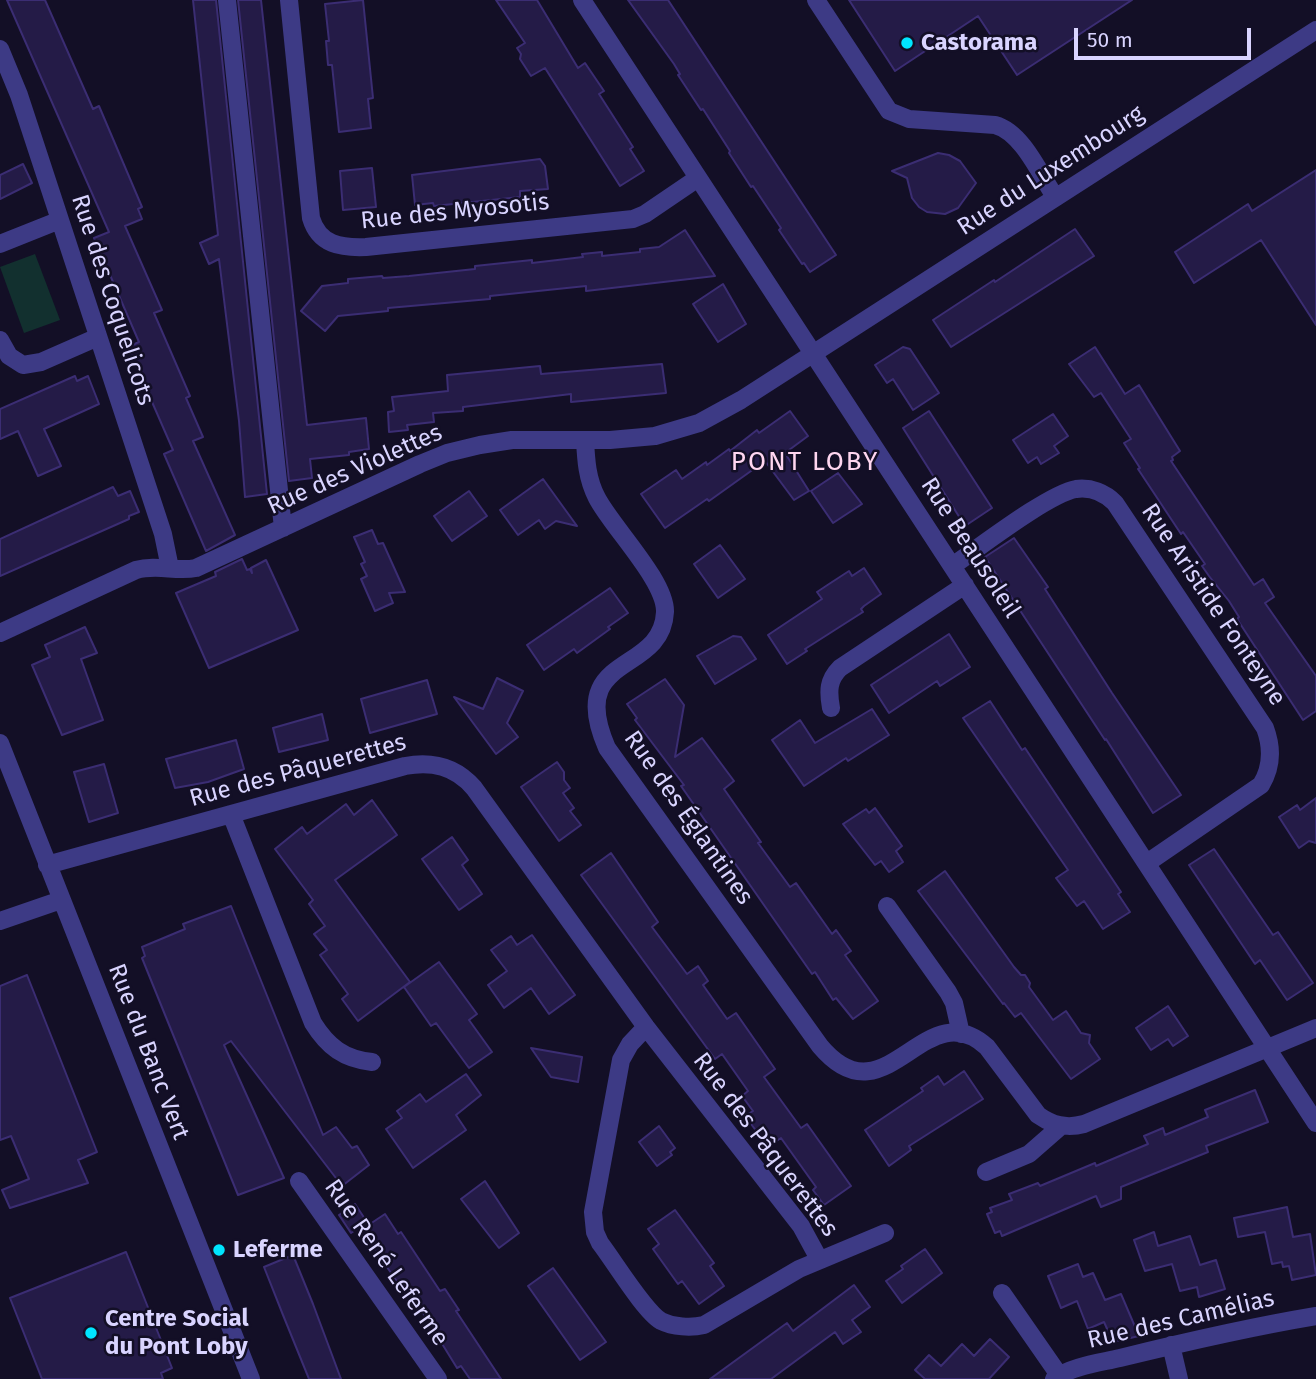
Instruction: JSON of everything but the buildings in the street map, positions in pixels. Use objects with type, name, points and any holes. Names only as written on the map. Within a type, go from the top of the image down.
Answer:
[{"type":"street","points":[[227,0],[284,528]]},
{"type":"street","name":"Rue des Myosotis","points":[[289,0],[312,218],[321,237],[335,245],[366,247],[633,219],[645,214],[698,178]]},
{"type":"street","name":"Rue Beausoleil","points":[[582,0],[1316,1123]]},
{"type":"street","points":[[816,0],[889,111],[909,119],[995,125],[1007,130],[1018,139],[1055,197]]},
{"type":"street","name":"Rue du Luxembourg","points":[[813,354],[1316,30]]},
{"type":"street","name":"Rue des Coquelicots","points":[[0,49],[16,88],[163,534],[170,568]]},
{"type":"street","points":[[0,244],[60,220]]},
{"type":"street","points":[[0,340],[9,356],[23,365],[41,362],[98,337]]},
{"type":"street","name":"Rue des Violettes","points":[[0,633],[128,573],[153,566],[196,568],[419,464],[462,449],[520,439],[640,438],[686,428],[724,410],[813,354]]},
{"type":"street","name":"Rue des Églantines","points":[[585,440],[589,478],[596,496],[659,589],[665,607],[662,625],[650,646],[614,670],[597,696],[596,714],[607,748],[820,1046],[836,1063],[852,1071],[876,1070],[890,1065],[933,1037],[961,1034]]},
{"type":"street","name":"Rue Aristide Fonteyne","points":[[952,566],[1061,494],[1084,489],[1103,494],[1115,503],[1265,728],[1271,756],[1261,785],[1147,863]]},
{"type":"street","points":[[831,708],[831,680],[840,668],[965,585]]},
{"type":"street","name":"Rue du Banc Vert","points":[[0,743],[251,1379]]},
{"type":"street","name":"Rue des Pâquerettes","points":[[47,865],[405,765],[434,764],[457,772],[474,788],[646,1027],[801,1226],[819,1259]]},
{"type":"street","points":[[231,814],[313,1023],[325,1040],[343,1055],[372,1062]]},
{"type":"street","points":[[0,921],[61,900]]},
{"type":"street","points":[[887,906],[948,992],[954,1003],[961,1034],[976,1039],[987,1047],[1032,1110],[1049,1122],[1061,1126],[1084,1124],[1316,1028]]},
{"type":"street","name":"Rue des Pâquerettes","points":[[646,1027],[625,1051],[618,1068],[593,1212],[595,1232],[600,1243],[649,1310],[666,1323],[689,1327],[704,1325],[819,1259],[885,1233]]},
{"type":"street","points":[[986,1172],[1029,1154],[1061,1126]]},
{"type":"street","name":"Rue René Leferme","points":[[299,1181],[430,1377]]},
{"type":"street","points":[[1002,1293],[1056,1377]]},
{"type":"street","name":"Rue des Camélias","points":[[1056,1377],[1076,1369],[1171,1345],[1316,1316]]},
{"type":"street","points":[[1171,1345],[1179,1379]]},
{"type":"green space","points":[[35,254],[60,320],[24,333],[0,267]]},
{"type":"place","name":"Castorama","points":[[907,43]]},
{"type":"place","name":"Leferme","points":[[219,1250]]},
{"type":"place","name":"Centre Social du Pont Loby","points":[[91,1333]]},
{"type":"district","name":"PONT LOBY","points":[[805,463]]}]
